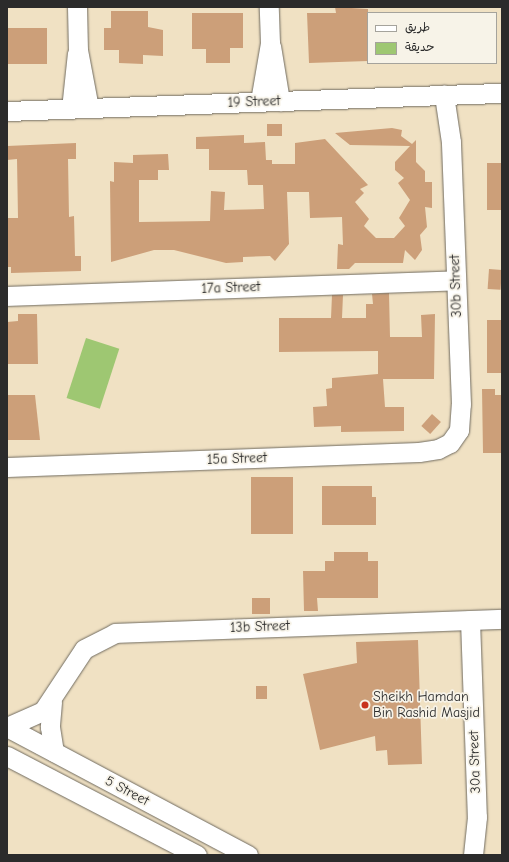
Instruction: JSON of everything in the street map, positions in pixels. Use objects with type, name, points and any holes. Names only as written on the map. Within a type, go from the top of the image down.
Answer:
[{"type":"street","points":[[77,7],[80,108]]},
{"type":"street","points":[[260,101],[270,43],[269,7]]},
{"type":"street","points":[[270,43],[278,74],[280,101]]},
{"type":"street","name":"19 Street","points":[[7,111],[502,93]]},
{"type":"street","name":"30b Street","points":[[450,95],[459,430]]},
{"type":"street","name":"17a Street","points":[[7,296],[456,280]]},
{"type":"street","name":"15a Street","points":[[7,467],[418,452],[438,449],[450,443],[459,430]]},
{"type":"street","name":"13b Street","points":[[7,727],[32,718],[52,702],[84,649],[115,633],[502,619]]},
{"type":"street","name":"30a Street","points":[[470,620],[477,817],[473,855]]},
{"type":"street","name":"13b Street","points":[[52,702],[50,727],[54,752]]},
{"type":"street","name":"5 Street","points":[[7,727],[248,855]]},
{"type":"street","name":"5 Street","points":[[7,756],[197,855]]},
{"type":"green space","points":[[86,338],[119,349],[100,409],[67,398]]},
{"type":"building","points":[[335,7],[368,9],[367,61],[309,63],[307,13],[336,13]]},
{"type":"building","points":[[111,11],[148,11],[148,27],[163,30],[163,56],[143,55],[143,64],[119,63],[119,50],[104,50],[104,28],[111,28]]},
{"type":"building","points":[[192,13],[243,13],[243,48],[230,48],[230,63],[206,63],[206,49],[192,49]]},
{"type":"building","points":[[7,28],[47,28],[47,64],[7,64]]},
{"type":"building","points":[[267,124],[282,124],[282,136],[267,136]]},
{"type":"building","points":[[392,128],[402,130],[401,136],[412,144],[416,140],[416,162],[425,171],[425,182],[432,182],[432,208],[425,207],[427,227],[420,235],[422,250],[415,260],[405,250],[403,263],[355,263],[349,269],[337,269],[338,244],[343,245],[342,217],[310,218],[309,192],[287,192],[289,244],[275,261],[270,256],[243,257],[243,262],[226,263],[174,250],[154,250],[111,262],[110,181],[114,182],[114,162],[133,163],[133,155],[168,154],[169,170],[158,170],[158,180],[139,180],[139,222],[210,221],[211,191],[225,192],[224,210],[264,209],[263,185],[248,185],[247,170],[209,170],[209,149],[196,149],[196,137],[244,135],[244,143],[265,142],[266,160],[272,160],[272,164],[295,164],[295,143],[325,139],[368,185],[360,189],[364,193],[355,202],[369,219],[364,226],[376,238],[394,238],[405,226],[399,218],[410,200],[398,183],[404,178],[395,170],[395,162],[410,146],[350,145],[335,133]]},
{"type":"building","points":[[76,143],[76,159],[68,159],[69,217],[74,216],[75,256],[81,256],[81,271],[11,273],[11,267],[7,267],[7,218],[18,218],[17,159],[7,160],[7,146]]},
{"type":"building","points":[[487,163],[502,163],[502,210],[487,210]]},
{"type":"building","points":[[489,269],[502,270],[501,290],[488,289]]},
{"type":"building","points":[[389,293],[390,337],[422,337],[421,315],[435,314],[434,379],[383,379],[385,407],[404,407],[404,431],[341,432],[341,426],[314,427],[313,407],[327,406],[326,389],[332,388],[332,378],[378,374],[378,351],[279,352],[279,318],[331,318],[332,295],[343,295],[342,318],[366,318],[366,304],[373,304],[372,294]]},
{"type":"building","points":[[18,314],[37,314],[38,364],[7,364],[7,322],[18,321]]},
{"type":"building","points":[[487,320],[502,320],[502,373],[487,373]]},
{"type":"building","points":[[482,389],[495,389],[495,395],[502,395],[502,453],[483,453]]},
{"type":"building","points":[[7,395],[35,395],[40,440],[7,440]]},
{"type":"building","points":[[432,414],[441,422],[430,434],[421,426]]},
{"type":"building","points":[[251,477],[293,477],[293,534],[251,534]]},
{"type":"building","points":[[322,486],[372,486],[372,497],[376,497],[376,525],[322,525]]},
{"type":"building","points":[[334,552],[368,552],[368,561],[378,561],[378,598],[317,598],[318,611],[304,611],[303,571],[325,571],[325,561],[334,561]]},
{"type":"building","points":[[252,598],[270,598],[270,614],[252,614]]},
{"type":"building","name":"Sheikh Hamdan Bin Rashid Masjid","points":[[418,640],[422,764],[388,765],[387,750],[376,751],[375,736],[320,750],[303,674],[357,663],[356,642]]},
{"type":"building","points":[[256,686],[267,686],[267,699],[256,699]]},
{"type":"place","name":"Sheikh Hamdan Bin Rashid Masjid","points":[[365,705]]}]
